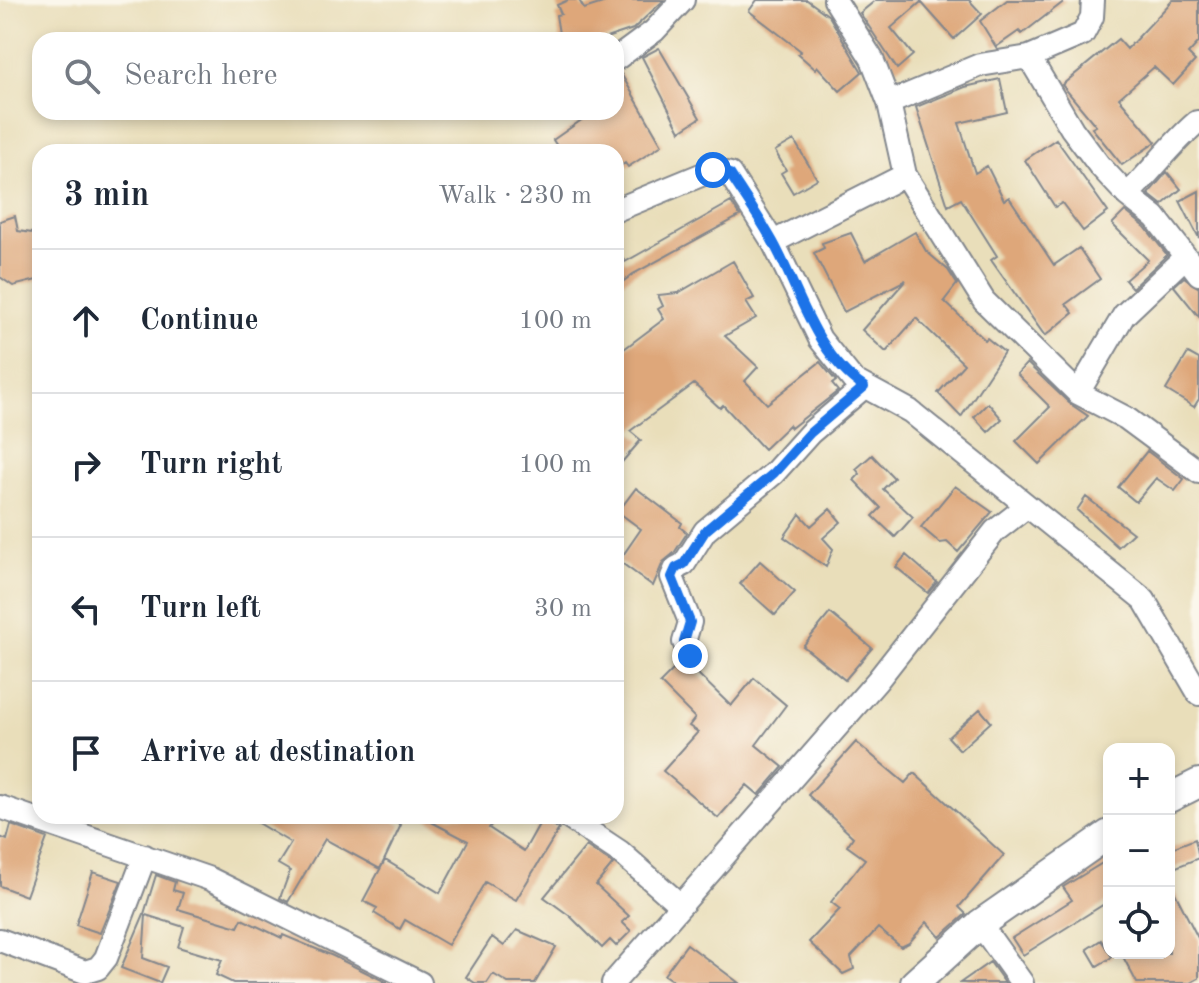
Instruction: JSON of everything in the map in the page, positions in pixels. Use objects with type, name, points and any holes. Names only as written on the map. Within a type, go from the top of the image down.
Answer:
[{"type":"street","points":[[624,53],[654,31],[683,0]]},
{"type":"street","points":[[835,0],[872,59],[889,103],[905,175],[984,301],[1078,393],[1126,418],[1199,472]]},
{"type":"street","points":[[889,103],[980,65],[1029,57],[1083,34],[1092,17],[1093,0]]},
{"type":"street","points":[[1029,57],[1072,129],[1127,195],[1155,217],[1192,266],[1124,315],[1078,393]]},
{"type":"street","points":[[1127,195],[1149,175],[1173,142],[1197,122]]},
{"type":"street","points":[[624,207],[721,169],[730,174],[773,242],[820,339],[853,380],[910,411],[1144,600],[1199,694]]},
{"type":"street","points":[[773,242],[905,175]]},
{"type":"street","points":[[690,656],[684,642],[690,622],[672,577],[676,568],[684,564],[705,531],[774,473],[810,433],[864,387]]},
{"type":"street","points":[[910,411],[1001,506],[995,531]]},
{"type":"street","points":[[613,983],[877,681],[995,531],[1026,507]]},
{"type":"street","points":[[1175,795],[1199,783]]},
{"type":"street","points":[[0,807],[32,818]]},
{"type":"street","points":[[50,824],[145,856],[262,902],[420,983]]},
{"type":"street","points":[[578,824],[620,852],[679,904]]},
{"type":"street","points":[[915,983],[980,924],[1103,838]]},
{"type":"street","points":[[0,940],[85,972],[98,968],[106,958],[145,856]]},
{"type":"street","points":[[980,924],[1022,983]]},
{"type":"building","points":[[568,0],[579,0],[584,9],[612,0],[664,0],[633,29],[624,32],[559,32],[556,15],[561,14],[557,5]]},
{"type":"building","points":[[757,0],[807,0],[829,16],[862,72],[840,91],[817,66],[815,69],[798,54],[801,51],[749,11]]},
{"type":"building","points":[[876,0],[969,0],[982,14],[954,39],[921,2],[891,28],[913,55],[897,69],[860,13]]},
{"type":"building","points":[[1007,0],[1066,0],[1022,34],[1019,31],[996,47],[980,21]]},
{"type":"building","points":[[1173,0],[1199,0],[1199,42],[1188,54],[1195,61],[1173,85],[1154,67],[1119,98],[1156,142],[1122,165],[1092,128],[1096,126],[1062,85],[1118,39],[1127,49]]},
{"type":"building","points":[[659,48],[700,118],[680,131],[642,57]]},
{"type":"building","points":[[624,79],[662,145],[628,167],[624,164],[624,144],[556,144],[553,140],[582,120],[624,120]]},
{"type":"building","points":[[1000,79],[1007,112],[959,123],[975,173],[987,166],[1004,200],[1009,197],[1054,265],[1079,248],[1100,279],[1066,304],[1073,313],[1045,336],[991,260],[997,256],[961,199],[948,206],[916,107],[965,87]]},
{"type":"building","points":[[1056,139],[1108,212],[1083,231],[1062,203],[1055,207],[1025,160]]},
{"type":"building","points":[[794,140],[817,179],[793,193],[781,173],[786,170],[775,151]]},
{"type":"building","points":[[1167,172],[1181,189],[1162,205],[1148,194]]},
{"type":"building","points":[[1199,191],[1199,238],[1180,201]]},
{"type":"building","points":[[731,202],[740,216],[624,281],[625,262]]},
{"type":"building","points":[[1125,211],[1145,227],[1167,255],[1132,288],[1125,280],[1148,260],[1112,224]]},
{"type":"building","points":[[15,216],[18,231],[32,233],[32,281],[13,286],[0,277],[0,221]]},
{"type":"building","points":[[915,232],[926,251],[948,270],[957,284],[944,301],[985,340],[987,338],[1004,352],[961,417],[938,393],[964,364],[916,318],[886,352],[862,330],[906,280],[844,312],[814,253],[824,248],[822,243],[851,233],[865,261]]},
{"type":"building","points":[[733,261],[754,298],[746,302],[756,318],[725,336],[758,367],[745,381],[767,404],[820,362],[836,381],[832,384],[838,391],[791,428],[789,425],[764,449],[723,405],[720,408],[694,384],[630,431],[641,440],[624,460],[624,349],[664,319],[658,309],[663,306],[658,295],[678,293]]},
{"type":"building","points":[[1184,277],[1199,288],[1199,317],[1174,286]]},
{"type":"building","points":[[1188,353],[1199,359],[1199,399],[1194,407],[1166,390]]},
{"type":"building","points":[[1027,363],[1069,403],[1088,416],[1039,464],[1016,441],[1050,407],[1017,374]]},
{"type":"building","points":[[988,403],[1002,419],[988,432],[974,417]]},
{"type":"building","points":[[1147,451],[1184,479],[1175,491],[1156,478],[1136,502],[1118,487]]},
{"type":"building","points":[[872,455],[894,478],[883,489],[913,517],[895,537],[873,516],[881,508],[854,480],[860,474],[856,469]]},
{"type":"building","points":[[955,486],[992,512],[958,552],[947,542],[940,543],[921,527]]},
{"type":"building","points":[[636,488],[682,523],[680,527],[687,533],[674,553],[663,562],[653,586],[624,565],[624,554],[641,529],[624,516],[624,504]]},
{"type":"building","points":[[1086,497],[1133,533],[1118,547],[1077,510]]},
{"type":"building","points":[[830,509],[841,522],[823,538],[833,549],[826,567],[784,537],[800,514],[811,526]]},
{"type":"building","points":[[906,555],[937,582],[928,593],[896,567]]},
{"type":"building","points":[[760,561],[795,592],[775,615],[740,584]]},
{"type":"building","points":[[830,613],[872,648],[845,680],[803,646]]},
{"type":"building","points":[[679,664],[693,669],[731,706],[754,678],[786,705],[756,745],[783,767],[759,795],[747,785],[718,818],[663,771],[698,732],[689,726],[695,718],[660,683]]},
{"type":"building","points":[[980,709],[991,722],[960,750],[948,737]]},
{"type":"building","points":[[856,742],[905,783],[914,773],[1004,855],[959,907],[966,914],[940,937],[927,922],[909,943],[901,947],[878,928],[851,957],[854,969],[843,974],[809,942],[840,909],[831,902],[865,859],[847,846],[853,837],[808,795]]},
{"type":"building","points":[[259,824],[401,825],[380,869],[325,839],[288,902],[280,898],[290,871],[278,864],[291,843]]},
{"type":"building","points":[[435,824],[492,824],[489,828],[524,851],[539,824],[550,824],[559,829],[516,900],[485,882],[448,945],[405,920],[400,929],[374,913],[377,908],[363,901],[385,860],[440,893],[468,841]]},
{"type":"building","points":[[11,825],[47,838],[26,896],[0,886],[0,837],[7,840]]},
{"type":"building","points":[[1195,839],[1199,858],[1175,868],[1175,847]]},
{"type":"building","points":[[586,846],[613,864],[596,885],[629,916],[622,922],[631,931],[616,946],[610,940],[602,948],[570,916],[544,897]]},
{"type":"building","points":[[1103,863],[1103,905],[1023,955],[1012,938],[1072,900],[1063,887]]},
{"type":"building","points":[[93,872],[121,881],[100,933],[76,925]]},
{"type":"building","points":[[156,875],[175,882],[173,890],[183,893],[178,909],[238,927],[242,919],[282,938],[283,935],[333,956],[388,983],[233,983],[216,975],[222,960],[178,947],[184,927],[146,915],[143,958],[167,967],[160,983],[121,968],[144,914]]},
{"type":"building","points":[[1175,893],[1199,940],[1199,978],[1190,983],[1137,983],[1124,959],[1175,959]]},
{"type":"building","points":[[517,930],[556,947],[535,983],[508,983],[493,974],[487,983],[475,983],[466,977],[492,937],[504,946]]},
{"type":"building","points":[[1101,940],[1103,959],[1109,959],[1097,966],[1087,949]]},
{"type":"building","points":[[687,944],[739,983],[676,983],[664,975]]},
{"type":"building","points":[[990,962],[1005,983],[960,983]]},
{"type":"route","points":[[690,656],[684,642],[690,622],[672,577],[676,568],[691,556],[705,531],[774,473],[810,433],[864,387],[853,380],[820,339],[773,242],[730,174],[721,169],[713,170]]}]
